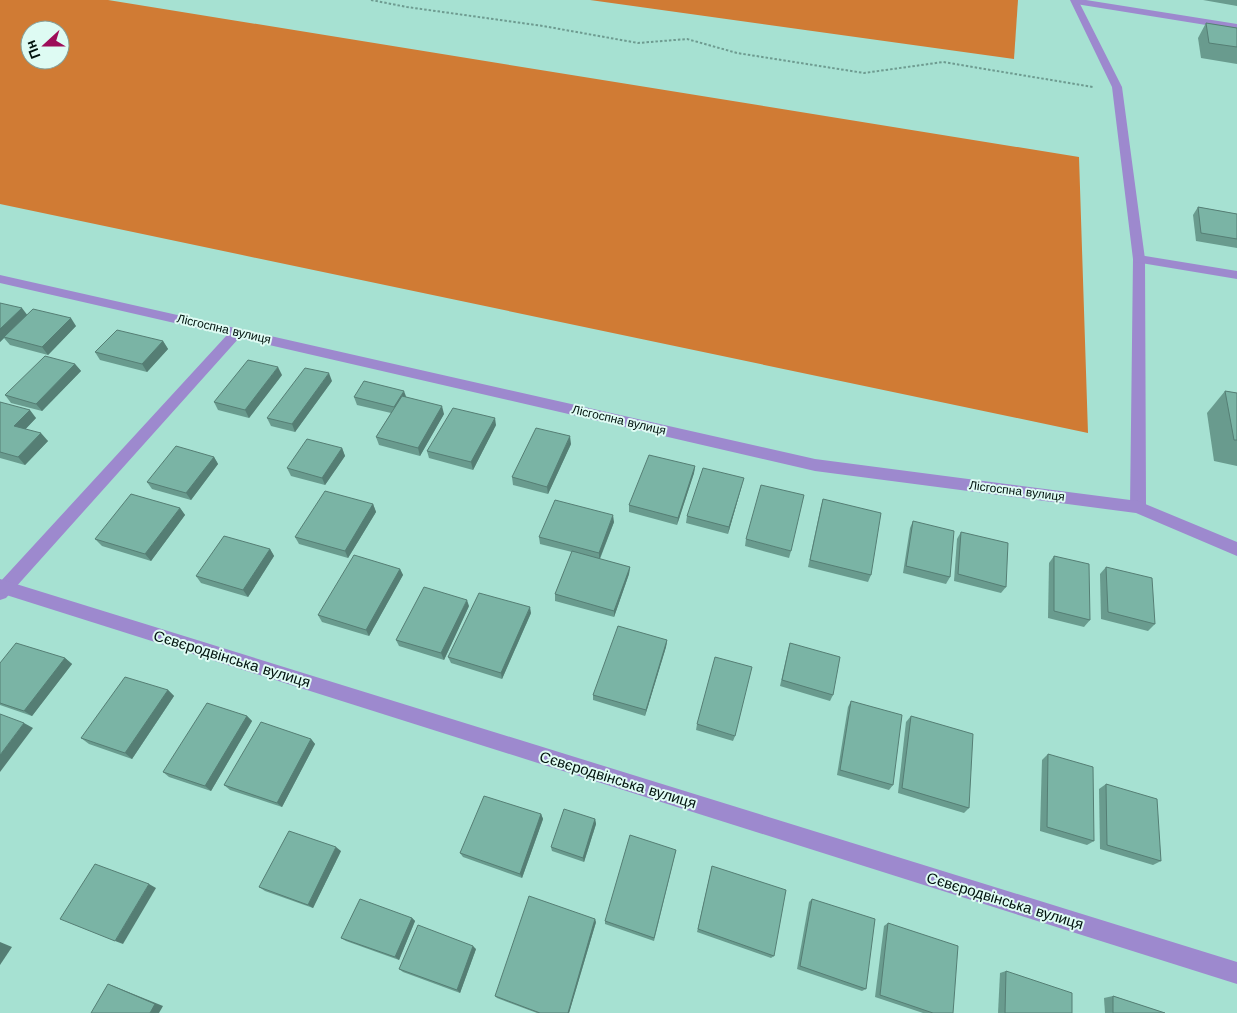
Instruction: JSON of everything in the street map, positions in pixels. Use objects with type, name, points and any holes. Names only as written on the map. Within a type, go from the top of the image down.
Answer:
[{"type":"street","points":[[1075,1],[1117,91],[1139,259],[1138,507]]},
{"type":"street","points":[[1075,1],[1237,27]]},
{"type":"street","points":[[1139,259],[1237,275]]},
{"type":"street","name":"Лісгоспна вулиця","points":[[0,279],[815,465],[1138,507],[1237,550]]},
{"type":"street","points":[[2,589],[237,332]]},
{"type":"street","name":"Сєвєродвінська вулиця","points":[[2,589],[1237,973]]},
{"type":"path","points":[[371,0],[406,7],[543,26],[638,43],[687,39],[737,53],[864,73],[943,62],[1117,91]]},
{"type":"shaded area","points":[[0,0],[108,0],[1079,157],[1088,433],[0,204]]},
{"type":"shaded area","points":[[590,0],[1018,0],[1014,59]]},
{"type":"building","points":[[1206,23],[1237,28],[1237,47],[1209,43]]},
{"type":"building","points":[[1198,207],[1237,214],[1237,239],[1201,233]]},
{"type":"building","points":[[0,303],[22,308],[0,329]]},
{"type":"building","points":[[33,309],[71,318],[42,347],[4,337]]},
{"type":"building","points":[[117,330],[163,341],[142,364],[95,352]]},
{"type":"building","points":[[45,356],[75,364],[36,404],[5,395]]},
{"type":"building","points":[[248,360],[278,367],[245,410],[214,402]]},
{"type":"building","points":[[305,368],[329,373],[292,424],[267,418]]},
{"type":"building","points":[[364,381],[404,391],[394,407],[354,397]]},
{"type":"building","points":[[1225,391],[1237,393],[1237,440],[1234,440]]},
{"type":"building","points":[[402,396],[442,406],[418,448],[376,437]]},
{"type":"building","points":[[0,402],[30,410],[14,426],[41,433],[18,457],[0,452]]},
{"type":"building","points":[[453,408],[495,418],[471,462],[427,451]]},
{"type":"building","points":[[536,428],[570,436],[547,487],[512,477]]},
{"type":"building","points":[[307,439],[342,448],[322,478],[287,468]]},
{"type":"building","points":[[176,446],[214,457],[186,493],[147,482]]},
{"type":"building","points":[[649,455],[695,466],[678,518],[629,505]]},
{"type":"building","points":[[703,468],[744,478],[729,527],[687,516]]},
{"type":"building","points":[[761,485],[804,495],[791,551],[746,539]]},
{"type":"building","points":[[325,491],[373,504],[345,551],[295,537]]},
{"type":"building","points":[[131,494],[180,508],[145,554],[95,539]]},
{"type":"building","points":[[823,499],[881,513],[871,575],[810,560]]},
{"type":"building","points":[[555,500],[613,515],[599,553],[539,537]]},
{"type":"building","points":[[913,521],[954,531],[950,577],[906,566]]},
{"type":"building","points":[[961,532],[1008,543],[1006,587],[958,574]]},
{"type":"building","points":[[224,536],[270,549],[243,590],[196,576]]},
{"type":"building","points":[[572,551],[630,567],[614,611],[555,594]]},
{"type":"building","points":[[354,555],[400,569],[366,630],[318,615]]},
{"type":"building","points":[[1054,556],[1089,564],[1090,620],[1054,611]]},
{"type":"building","points":[[1106,567],[1152,578],[1155,624],[1108,612]]},
{"type":"building","points":[[424,587],[467,600],[441,653],[396,640]]},
{"type":"building","points":[[479,593],[530,607],[501,673],[448,657]]},
{"type":"building","points":[[618,626],[667,640],[646,710],[593,695]]},
{"type":"building","points":[[16,643],[65,658],[24,711],[0,703],[0,663]]},
{"type":"building","points":[[790,643],[840,657],[833,695],[782,680]]},
{"type":"building","points":[[715,657],[752,667],[735,736],[697,724]]},
{"type":"building","points":[[125,677],[168,690],[125,753],[81,738]]},
{"type":"building","points":[[851,701],[902,715],[893,785],[840,770]]},
{"type":"building","points":[[207,703],[247,716],[205,786],[163,772]]},
{"type":"building","points":[[0,714],[24,723],[0,755]]},
{"type":"building","points":[[911,716],[973,734],[969,808],[902,788]]},
{"type":"building","points":[[261,722],[311,739],[277,803],[224,785]]},
{"type":"building","points":[[1048,754],[1093,767],[1094,841],[1047,827]]},
{"type":"building","points":[[1106,784],[1157,799],[1161,861],[1107,845]]},
{"type":"building","points":[[484,796],[541,814],[520,874],[460,853]]},
{"type":"building","points":[[564,809],[595,819],[583,858],[551,847]]},
{"type":"building","points":[[289,831],[336,847],[308,905],[259,887]]},
{"type":"building","points":[[630,835],[676,850],[654,938],[605,921]]},
{"type":"building","points":[[95,864],[149,884],[115,941],[60,919]]},
{"type":"building","points":[[712,866],[786,890],[774,956],[698,929]]},
{"type":"building","points":[[529,896],[595,919],[568,1013],[540,1013],[495,996]]},
{"type":"building","points":[[360,899],[412,918],[395,957],[341,938]]},
{"type":"building","points":[[812,899],[875,919],[866,989],[800,966]]},
{"type":"building","points":[[888,923],[958,946],[953,1013],[933,1013],[880,995]]},
{"type":"building","points":[[418,925],[473,946],[457,990],[399,969]]},
{"type":"building","points":[[1006,971],[1072,993],[1072,1013],[1005,1013]]},
{"type":"building","points":[[108,984],[155,1004],[150,1013],[91,1013]]},
{"type":"building","points":[[1113,996],[1165,1013],[1113,1013]]}]
